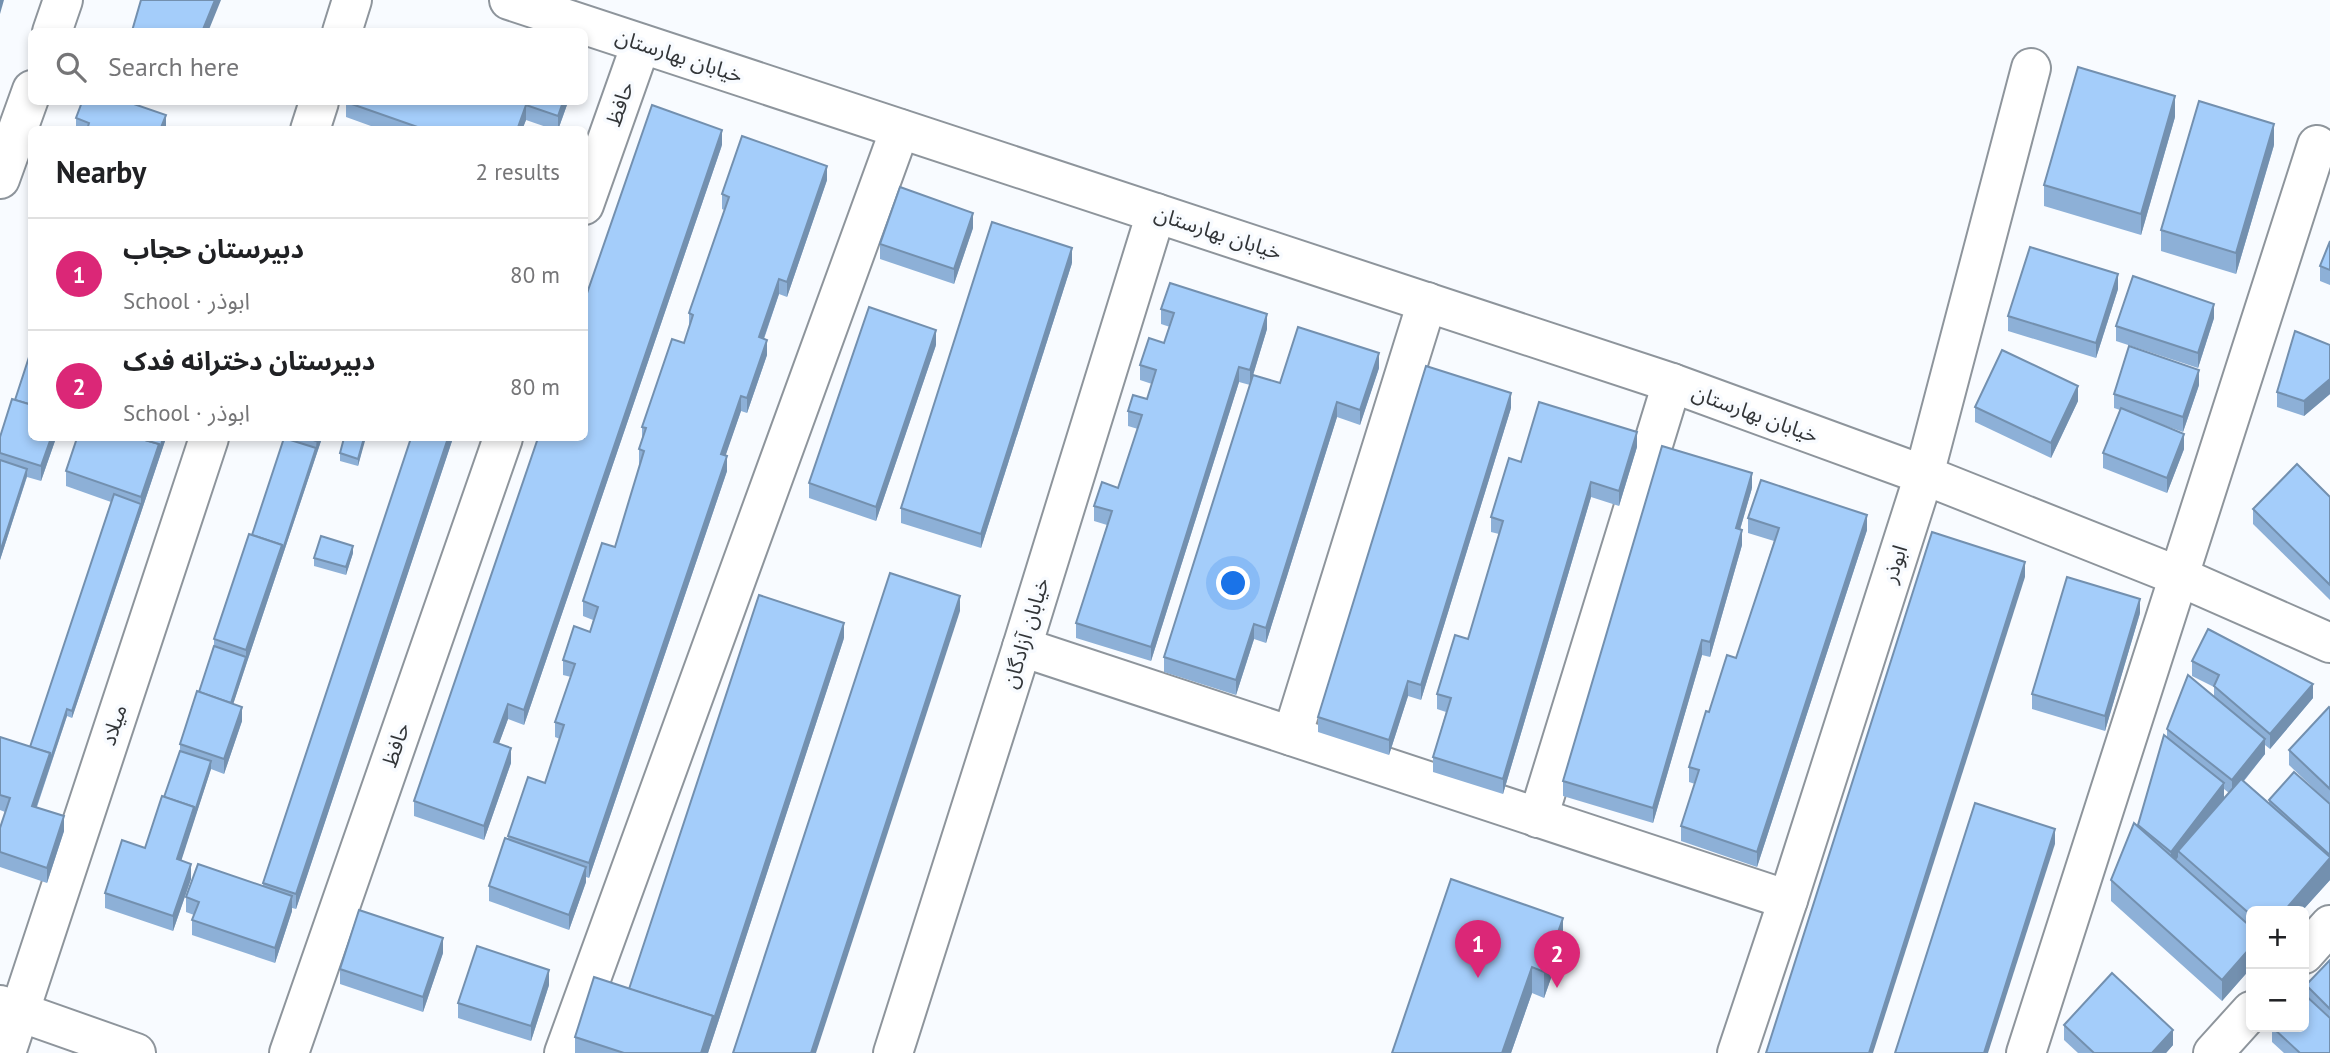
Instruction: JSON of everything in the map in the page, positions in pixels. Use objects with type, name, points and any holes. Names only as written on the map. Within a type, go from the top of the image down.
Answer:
[{"type":"street","points":[[53,28],[63,0]]},
{"type":"street","points":[[343,28],[352,0]]},
{"type":"street","name":"خیابان بهارستان","points":[[509,0],[1672,383],[1923,475],[2178,576],[2330,643]]},
{"type":"street","name":"حافظ","points":[[588,194],[641,44]]},
{"type":"street","name":"ابوذر","points":[[1737,1053],[1923,475],[2031,68]]},
{"type":"street","points":[[0,179],[28,101]]},
{"type":"street","points":[[311,126],[318,105]]},
{"type":"street","points":[[564,1053],[900,129]]},
{"type":"street","points":[[2026,1053],[2317,145]]},
{"type":"street","name":"خیابان آزادگان","points":[[892,1053],[1156,213]]},
{"type":"street","points":[[1292,736],[1427,302]]},
{"type":"street","points":[[1538,818],[1672,383]]},
{"type":"street","name":"میلاد","points":[[6,1053],[10,1008],[208,441]]},
{"type":"street","name":"حافظ","points":[[289,1053],[502,441]]},
{"type":"street","points":[[1022,646],[1788,900]]},
{"type":"street","points":[[2309,948],[2330,925]]},
{"type":"street","points":[[10,1008],[136,1053]]},
{"type":"street","points":[[2213,1053],[2246,1017]]},
{"type":"building","points":[[141,0],[215,0],[204,28],[133,28]]},
{"type":"building","points":[[2078,67],[2175,96],[2141,214],[2044,185]]},
{"type":"building","points":[[2199,101],[2274,124],[2236,253],[2161,230]]},
{"type":"building","points":[[81,105],[137,105],[166,115],[162,126],[88,126],[89,123],[76,118]]},
{"type":"building","points":[[355,105],[526,105],[518,126],[415,126]]},
{"type":"building","points":[[526,105],[562,105],[558,116]]},
{"type":"building","points":[[652,105],[722,130],[524,710],[508,704],[494,742],[511,748],[484,826],[414,801],[537,441],[588,441],[588,290]]},
{"type":"building","points":[[742,136],[827,166],[787,282],[779,279],[759,337],[767,340],[747,398],[741,396],[721,454],[727,456],[589,863],[508,836],[528,777],[545,783],[564,725],[555,722],[575,664],[563,660],[574,626],[590,632],[598,607],[583,601],[602,543],[615,547],[644,451],[639,449],[646,428],[642,427],[672,339],[684,343],[693,315],[689,313],[729,197],[722,194]]},
{"type":"building","points":[[900,187],[973,213],[954,269],[880,244]]},
{"type":"building","points":[[992,222],[1072,248],[981,534],[901,508]]},
{"type":"building","points":[[2330,241],[2330,270],[2320,266]]},
{"type":"building","points":[[2030,247],[2118,274],[2096,343],[2008,316]]},
{"type":"building","points":[[2133,276],[2214,304],[2198,353],[2116,326]]},
{"type":"building","points":[[1170,283],[1267,314],[1250,370],[1239,367],[1151,647],[1076,623],[1112,511],[1094,506],[1102,482],[1118,488],[1142,415],[1128,411],[1133,395],[1147,399],[1156,370],[1140,365],[1149,338],[1164,343],[1174,313],[1161,309]]},
{"type":"building","points":[[869,307],[936,330],[876,507],[809,483]]},
{"type":"building","points":[[1298,327],[1379,353],[1360,410],[1337,402],[1266,628],[1254,624],[1236,680],[1164,657],[1253,375],[1280,383]]},
{"type":"building","points":[[2295,331],[2330,345],[2330,379],[2304,401],[2277,392]]},
{"type":"building","points":[[2129,346],[2199,370],[2183,417],[2114,394]]},
{"type":"building","points":[[2002,350],[2078,386],[2051,443],[1975,407]]},
{"type":"building","points":[[28,360],[28,404],[15,400]]},
{"type":"building","points":[[1426,366],[1511,393],[1421,685],[1408,681],[1389,740],[1318,717]]},
{"type":"building","points":[[12,399],[28,404],[28,441],[50,441],[41,466],[0,453],[0,437]]},
{"type":"building","points":[[1539,402],[1637,432],[1619,491],[1591,482],[1503,779],[1433,757],[1451,698],[1437,694],[1455,635],[1468,639],[1503,521],[1491,517],[1509,458],[1521,462]]},
{"type":"building","points":[[2121,408],[2184,434],[2167,478],[2103,453]]},
{"type":"building","points":[[76,441],[148,441],[159,444],[141,497],[66,471]]},
{"type":"building","points":[[148,441],[162,441],[159,452],[159,444]]},
{"type":"building","points":[[283,441],[294,441],[316,448],[282,552],[282,545],[252,535]]},
{"type":"building","points":[[343,441],[363,441],[358,459],[340,453]]},
{"type":"building","points":[[410,441],[447,441],[296,894],[263,883]]},
{"type":"building","points":[[1662,446],[1752,473],[1736,528],[1742,530],[1710,642],[1702,640],[1653,808],[1563,781]]},
{"type":"building","points":[[0,460],[27,469],[0,552]]},
{"type":"building","points":[[2297,464],[2330,497],[2330,585],[2253,509]]},
{"type":"building","points":[[1761,480],[1867,515],[1757,852],[1681,826],[1699,770],[1689,767],[1706,711],[1709,712],[1727,655],[1736,658],[1779,528],[1748,518]]},
{"type":"building","points":[[114,494],[141,504],[72,711],[67,709],[50,761],[50,753],[30,747]]},
{"type":"building","points":[[1932,532],[2025,562],[1869,1053],[1766,1053]]},
{"type":"building","points":[[249,534],[282,545],[246,650],[214,639]]},
{"type":"building","points":[[321,536],[353,546],[346,567],[314,558]]},
{"type":"building","points":[[890,573],[960,596],[811,1053],[733,1053]]},
{"type":"building","points":[[2067,577],[2140,599],[2105,716],[2032,694]]},
{"type":"building","points":[[759,595],[844,623],[713,1022],[713,1016],[629,989]]},
{"type":"building","points":[[2208,629],[2313,684],[2270,734],[2214,686],[2219,675],[2192,661]]},
{"type":"building","points":[[214,646],[246,657],[231,703],[199,692]]},
{"type":"building","points":[[2188,675],[2265,739],[2232,780],[2167,729]]},
{"type":"building","points":[[197,691],[242,707],[224,759],[180,744]]},
{"type":"building","points":[[2330,708],[2330,789],[2289,750]]},
{"type":"building","points":[[2164,735],[2224,783],[2171,852],[2138,825]]},
{"type":"building","points":[[0,737],[50,753],[32,806],[64,816],[47,868],[0,852],[0,828],[10,798],[0,795]]},
{"type":"building","points":[[180,751],[211,761],[194,814],[194,807],[164,797]]},
{"type":"building","points":[[2294,772],[2330,804],[2330,855],[2269,800]]},
{"type":"building","points":[[2241,779],[2330,858],[2288,906],[2246,906],[2246,911],[2178,851]]},
{"type":"building","points":[[162,796],[194,807],[177,859],[191,864],[173,916],[105,893],[122,840],[145,848]]},
{"type":"building","points":[[1975,803],[2055,829],[1984,1053],[1895,1053]]},
{"type":"building","points":[[2134,823],[2246,923],[2246,953],[2222,980],[2111,880]]},
{"type":"building","points":[[505,838],[586,867],[569,915],[489,886]]},
{"type":"building","points":[[198,864],[292,896],[275,948],[192,920],[199,902],[186,897]]},
{"type":"building","points":[[1451,879],[1563,918],[1544,972],[1532,967],[1502,1053],[1392,1053]]},
{"type":"building","points":[[359,910],[443,938],[423,997],[340,969]]},
{"type":"building","points":[[477,946],[549,970],[531,1026],[458,1003]]},
{"type":"building","points":[[2330,960],[2330,1009],[2309,988],[2309,982]]},
{"type":"building","points":[[2112,973],[2173,1030],[2152,1053],[2094,1053],[2064,1025]]},
{"type":"building","points":[[594,977],[713,1016],[701,1053],[624,1053],[575,1037]]},
{"type":"building","points":[[2309,999],[2330,1018],[2330,1053],[2300,1053],[2277,1032],[2309,1032]]},
{"type":"place","name":"دبیرستان حجاب","points":[[1478,978]]},
{"type":"place","name":"دبیرستان دخترانه فدک","points":[[1557,988]]}]
